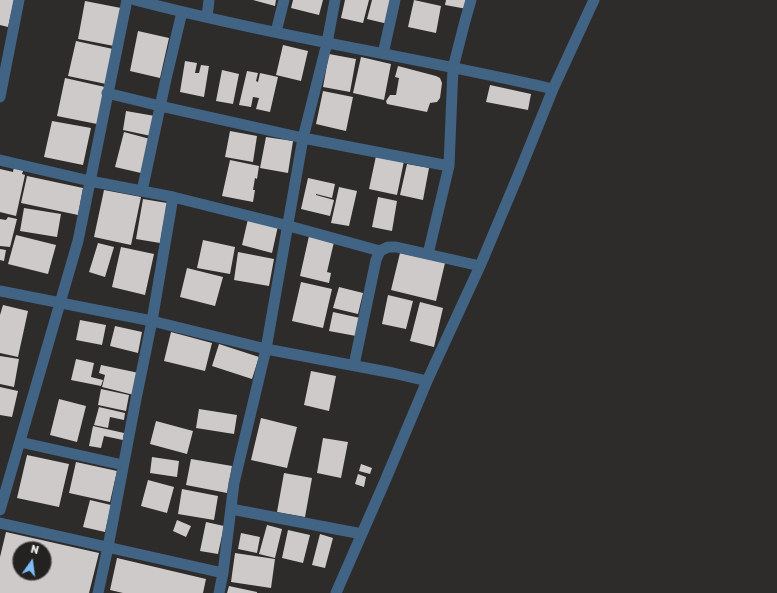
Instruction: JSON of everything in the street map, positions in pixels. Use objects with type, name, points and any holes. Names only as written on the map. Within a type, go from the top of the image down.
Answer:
[{"type":"street","points":[[1,91],[19,0]]},
{"type":"street","points":[[0,510],[78,241],[127,0]]},
{"type":"street","points":[[135,0],[182,12],[326,43],[506,78],[554,89]]},
{"type":"street","points":[[207,17],[209,0]]},
{"type":"street","points":[[276,32],[284,0]]},
{"type":"street","points":[[218,593],[223,573],[234,483],[266,349],[289,226],[303,138],[335,0]]},
{"type":"street","points":[[382,54],[395,0]]},
{"type":"street","points":[[428,254],[449,166],[454,68],[471,0]]},
{"type":"street","points":[[336,593],[426,381],[480,266],[554,89],[594,0]]},
{"type":"street","points":[[142,191],[182,12]]},
{"type":"street","points":[[107,93],[303,138],[449,166]]},
{"type":"street","points":[[0,160],[90,181],[173,197],[289,226],[380,251]]},
{"type":"street","points":[[98,593],[152,321],[173,197]]},
{"type":"street","points":[[354,365],[371,281],[376,260],[380,251],[388,247],[396,247],[480,266]]},
{"type":"street","points":[[0,291],[152,321],[266,349],[354,365],[426,381]]},
{"type":"street","points":[[20,442],[123,465]]},
{"type":"street","points":[[231,509],[362,534]]},
{"type":"street","points":[[0,523],[223,573]]},
{"type":"building","points":[[0,0],[14,0],[8,27],[0,25]]},
{"type":"building","points":[[253,0],[276,0],[275,6]]},
{"type":"building","points":[[293,0],[323,0],[319,15],[291,8]]},
{"type":"building","points":[[345,0],[369,0],[363,23],[341,18]]},
{"type":"building","points":[[372,0],[393,0],[388,24],[367,19]]},
{"type":"building","points":[[414,0],[441,6],[436,33],[408,27]]},
{"type":"building","points":[[446,0],[469,0],[467,9],[445,5]]},
{"type":"building","points":[[85,1],[121,8],[114,46],[78,39]]},
{"type":"building","points":[[138,31],[169,38],[160,78],[130,71]]},
{"type":"building","points":[[76,41],[113,49],[106,84],[68,76]]},
{"type":"building","points":[[283,45],[308,51],[301,81],[276,75]]},
{"type":"building","points":[[329,54],[356,59],[350,92],[323,87]]},
{"type":"building","points":[[361,57],[391,64],[384,100],[353,93]]},
{"type":"building","points":[[185,61],[197,63],[195,73],[199,73],[201,65],[209,66],[204,97],[180,92]]},
{"type":"building","points":[[398,66],[440,78],[442,83],[440,98],[437,102],[430,103],[427,112],[387,104],[386,101],[390,95],[396,95],[399,78],[395,77]]},
{"type":"building","points":[[222,70],[239,74],[233,104],[216,101]]},
{"type":"building","points":[[247,71],[258,73],[256,81],[258,82],[260,73],[278,77],[270,112],[256,109],[259,98],[253,97],[251,107],[239,105]]},
{"type":"building","points":[[65,78],[105,87],[97,124],[57,116]]},
{"type":"building","points":[[490,85],[531,94],[528,110],[486,102]]},
{"type":"building","points":[[323,91],[353,97],[346,131],[316,124]]},
{"type":"building","points":[[126,111],[155,116],[151,136],[123,130]]},
{"type":"building","points":[[52,121],[91,128],[83,165],[44,157]]},
{"type":"building","points":[[230,131],[257,136],[253,162],[225,157]]},
{"type":"building","points":[[124,132],[150,139],[141,173],[115,167]]},
{"type":"building","points":[[266,137],[293,141],[288,173],[260,168]]},
{"type":"building","points":[[376,156],[404,161],[397,195],[369,189]]},
{"type":"building","points":[[230,160],[259,166],[257,179],[255,178],[253,190],[255,190],[253,202],[222,196]]},
{"type":"building","points":[[407,164],[429,168],[423,200],[400,195]]},
{"type":"building","points":[[14,166],[24,168],[22,174],[25,175],[16,216],[0,212],[0,169],[13,172]]},
{"type":"building","points":[[27,176],[83,188],[78,215],[21,203]]},
{"type":"building","points":[[308,178],[335,184],[332,198],[316,194],[334,200],[330,216],[301,209]]},
{"type":"building","points":[[339,187],[357,191],[349,226],[331,223]]},
{"type":"building","points":[[104,190],[141,197],[131,245],[94,237]]},
{"type":"building","points":[[378,197],[397,201],[392,231],[372,227]]},
{"type":"building","points":[[143,199],[167,203],[160,243],[136,239]]},
{"type":"building","points":[[24,208],[61,214],[57,237],[20,231]]},
{"type":"building","points":[[8,217],[17,219],[10,247],[0,246],[0,219],[6,220]]},
{"type":"building","points":[[248,219],[278,226],[272,253],[242,245]]},
{"type":"building","points":[[16,235],[56,245],[48,274],[8,264]]},
{"type":"building","points":[[309,236],[334,242],[327,272],[331,273],[329,283],[300,276]]},
{"type":"building","points":[[203,240],[235,247],[230,274],[197,268]]},
{"type":"building","points":[[98,243],[114,247],[105,277],[89,272]]},
{"type":"building","points":[[121,247],[154,254],[145,295],[112,287]]},
{"type":"building","points":[[0,249],[6,250],[4,261],[0,260]]},
{"type":"building","points":[[238,252],[274,259],[269,286],[234,280]]},
{"type":"building","points":[[400,253],[445,263],[436,301],[391,290]]},
{"type":"building","points":[[187,268],[223,277],[215,306],[180,297]]},
{"type":"building","points":[[301,282],[332,289],[323,328],[292,321]]},
{"type":"building","points":[[339,287],[363,293],[358,314],[333,308]]},
{"type":"building","points":[[388,295],[413,301],[406,329],[382,324]]},
{"type":"building","points":[[420,302],[443,308],[434,347],[410,341]]},
{"type":"building","points":[[3,305],[28,311],[18,357],[0,353],[0,315]]},
{"type":"building","points":[[333,312],[360,318],[356,336],[329,331]]},
{"type":"building","points":[[80,320],[106,325],[102,345],[76,340]]},
{"type":"building","points":[[115,326],[142,332],[138,353],[110,346]]},
{"type":"building","points":[[171,332],[212,343],[205,371],[164,361]]},
{"type":"building","points":[[219,344],[259,357],[252,379],[212,366]]},
{"type":"building","points":[[0,356],[19,359],[14,387],[0,384]]},
{"type":"building","points":[[76,359],[94,363],[91,377],[103,380],[101,386],[71,380]]},
{"type":"building","points":[[101,365],[139,373],[134,395],[102,387],[105,375],[99,373]]},
{"type":"building","points":[[311,371],[336,376],[329,411],[304,405]]},
{"type":"building","points":[[0,387],[18,391],[12,417],[0,415]]},
{"type":"building","points":[[101,389],[129,395],[126,411],[98,405]]},
{"type":"building","points":[[59,399],[86,406],[77,442],[50,435]]},
{"type":"building","points":[[99,407],[125,413],[124,420],[110,417],[108,428],[94,425]]},
{"type":"building","points":[[199,409],[237,415],[234,434],[196,428]]},
{"type":"building","points":[[261,418],[297,427],[287,468],[251,460]]},
{"type":"building","points":[[156,421],[193,431],[187,454],[150,444]]},
{"type":"building","points":[[93,426],[124,433],[123,440],[104,436],[101,448],[89,446]]},
{"type":"building","points":[[323,438],[348,442],[341,478],[317,473]]},
{"type":"building","points":[[27,455],[69,464],[59,507],[17,498]]},
{"type":"building","points":[[152,457],[179,461],[177,477],[150,473]]},
{"type":"building","points":[[191,459],[232,466],[227,493],[186,485]]},
{"type":"building","points":[[76,462],[117,471],[110,502],[69,493]]},
{"type":"building","points":[[361,464],[372,468],[370,474],[359,471]]},
{"type":"building","points":[[284,473],[312,478],[305,517],[277,512]]},
{"type":"building","points":[[358,474],[366,477],[364,487],[355,484]]},
{"type":"building","points":[[148,480],[174,487],[167,513],[141,506]]},
{"type":"building","points":[[182,489],[218,496],[214,520],[178,514]]},
{"type":"building","points":[[90,500],[111,505],[105,532],[83,527]]},
{"type":"building","points":[[177,520],[191,526],[186,537],[173,531]]},
{"type":"building","points":[[206,522],[224,526],[218,554],[200,551]]},
{"type":"building","points":[[267,525],[282,529],[275,558],[259,554]]},
{"type":"building","points":[[288,530],[310,535],[303,563],[282,558]]},
{"type":"building","points":[[6,532],[46,541],[12,541],[12,581],[52,581],[52,542],[99,553],[89,593],[0,593],[0,557]]},
{"type":"building","points":[[241,533],[260,537],[257,553],[238,549]]},
{"type":"building","points":[[320,534],[333,538],[325,568],[312,565]]},
{"type":"building","points":[[235,553],[275,559],[271,588],[231,582]]},
{"type":"building","points":[[117,558],[206,579],[203,593],[123,593],[110,590]]},
{"type":"building","points":[[229,586],[257,592],[257,593],[227,593]]}]
